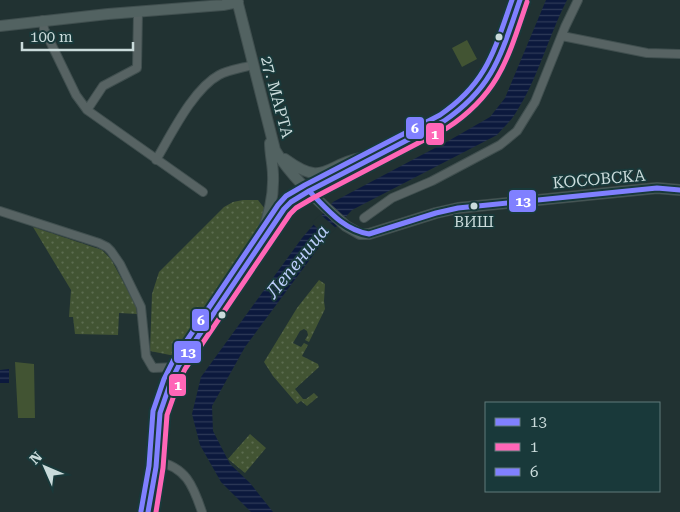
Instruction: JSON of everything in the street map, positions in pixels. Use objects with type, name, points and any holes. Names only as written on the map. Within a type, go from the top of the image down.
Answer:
[{"type":"main road","points":[[148,512],[156,461],[160,413],[171,381],[284,209],[291,202],[309,191],[444,121],[459,112],[475,98],[497,63],[520,0]]},
{"type":"main road","points":[[0,26],[43,20],[223,5],[237,1]]},
{"type":"main road","name":"27. МАРТА","points":[[237,1],[275,150],[286,167],[346,226]]},
{"type":"main road","points":[[256,249],[270,211],[273,193],[269,132]]},
{"type":"main road","points":[[275,150],[299,169],[320,173],[328,172],[358,159],[378,154]]},
{"type":"main road","name":"КОСОВСКА","points":[[346,226],[360,234],[369,234],[458,208],[657,188],[680,190]]},
{"type":"street","points":[[364,218],[392,198],[432,181],[500,145],[521,127],[535,102],[578,0]]},
{"type":"street","points":[[87,110],[102,86],[137,68],[138,12]]},
{"type":"street","points":[[43,20],[44,29],[76,95],[87,110],[203,192]]},
{"type":"street","points":[[562,36],[647,52],[680,54]]},
{"type":"street","points":[[156,160],[185,111],[210,82],[220,74],[253,65]]},
{"type":"street","points":[[0,211],[106,246],[120,264],[141,307],[146,356],[153,368],[178,368]]},
{"type":"street","points":[[156,461],[167,463],[179,470],[194,490],[202,512]]},
{"type":"green space","points":[[467,40],[477,59],[462,67],[452,48]]},
{"type":"green space","points":[[258,200],[265,209],[260,226],[175,356],[150,351],[152,294],[159,272],[224,207],[233,202]]},
{"type":"green space","points":[[33,227],[102,250],[111,259],[136,306],[137,314],[119,313],[118,335],[75,334],[73,317],[69,317],[71,290]]},
{"type":"green space","points":[[319,280],[325,284],[325,309],[309,342],[305,340],[308,335],[304,329],[300,331],[293,343],[301,347],[304,343],[308,345],[302,356],[318,364],[319,367],[295,389],[303,399],[314,393],[318,397],[307,406],[301,401],[297,404],[273,376],[264,362],[297,308]]},
{"type":"green space","points":[[15,362],[34,364],[35,418],[18,418]]},
{"type":"green space","points":[[250,434],[266,448],[245,473],[228,459]]},
{"type":"water","name":"Лепеница","points":[[546,0],[567,0],[530,87],[509,122],[497,135],[352,210],[325,239],[245,347],[212,406],[213,431],[230,464],[250,483],[273,512],[251,512],[221,482],[200,445],[192,414],[201,377],[302,238],[333,202],[490,117],[505,98]]},
{"type":"water","points":[[9,369],[9,383],[0,383],[0,370]]},
{"type":"pier","points":[[320,214],[336,228],[327,238],[312,223]]},
{"type":"transit line","name":"6","points":[[141,511],[149,466],[153,411],[164,379],[173,361],[278,205],[286,196],[305,185],[440,115],[456,103],[469,91],[487,65],[512,0]]},
{"type":"transit line","name":"13","points":[[148,512],[156,467],[160,413],[171,381],[179,365],[284,209],[291,202],[309,191],[444,121],[461,108],[485,82],[494,68],[520,0]]},
{"type":"transit line","name":"1","points":[[156,512],[163,468],[167,415],[178,384],[185,369],[290,214],[313,198],[447,128],[465,115],[479,102],[499,73],[514,41],[527,2]]},
{"type":"transit line","name":"13","points":[[309,191],[343,223],[360,232],[369,234],[458,208],[657,188],[680,190]]},
{"type":"place","name":"ВИШ","points":[[474,206]]}]
